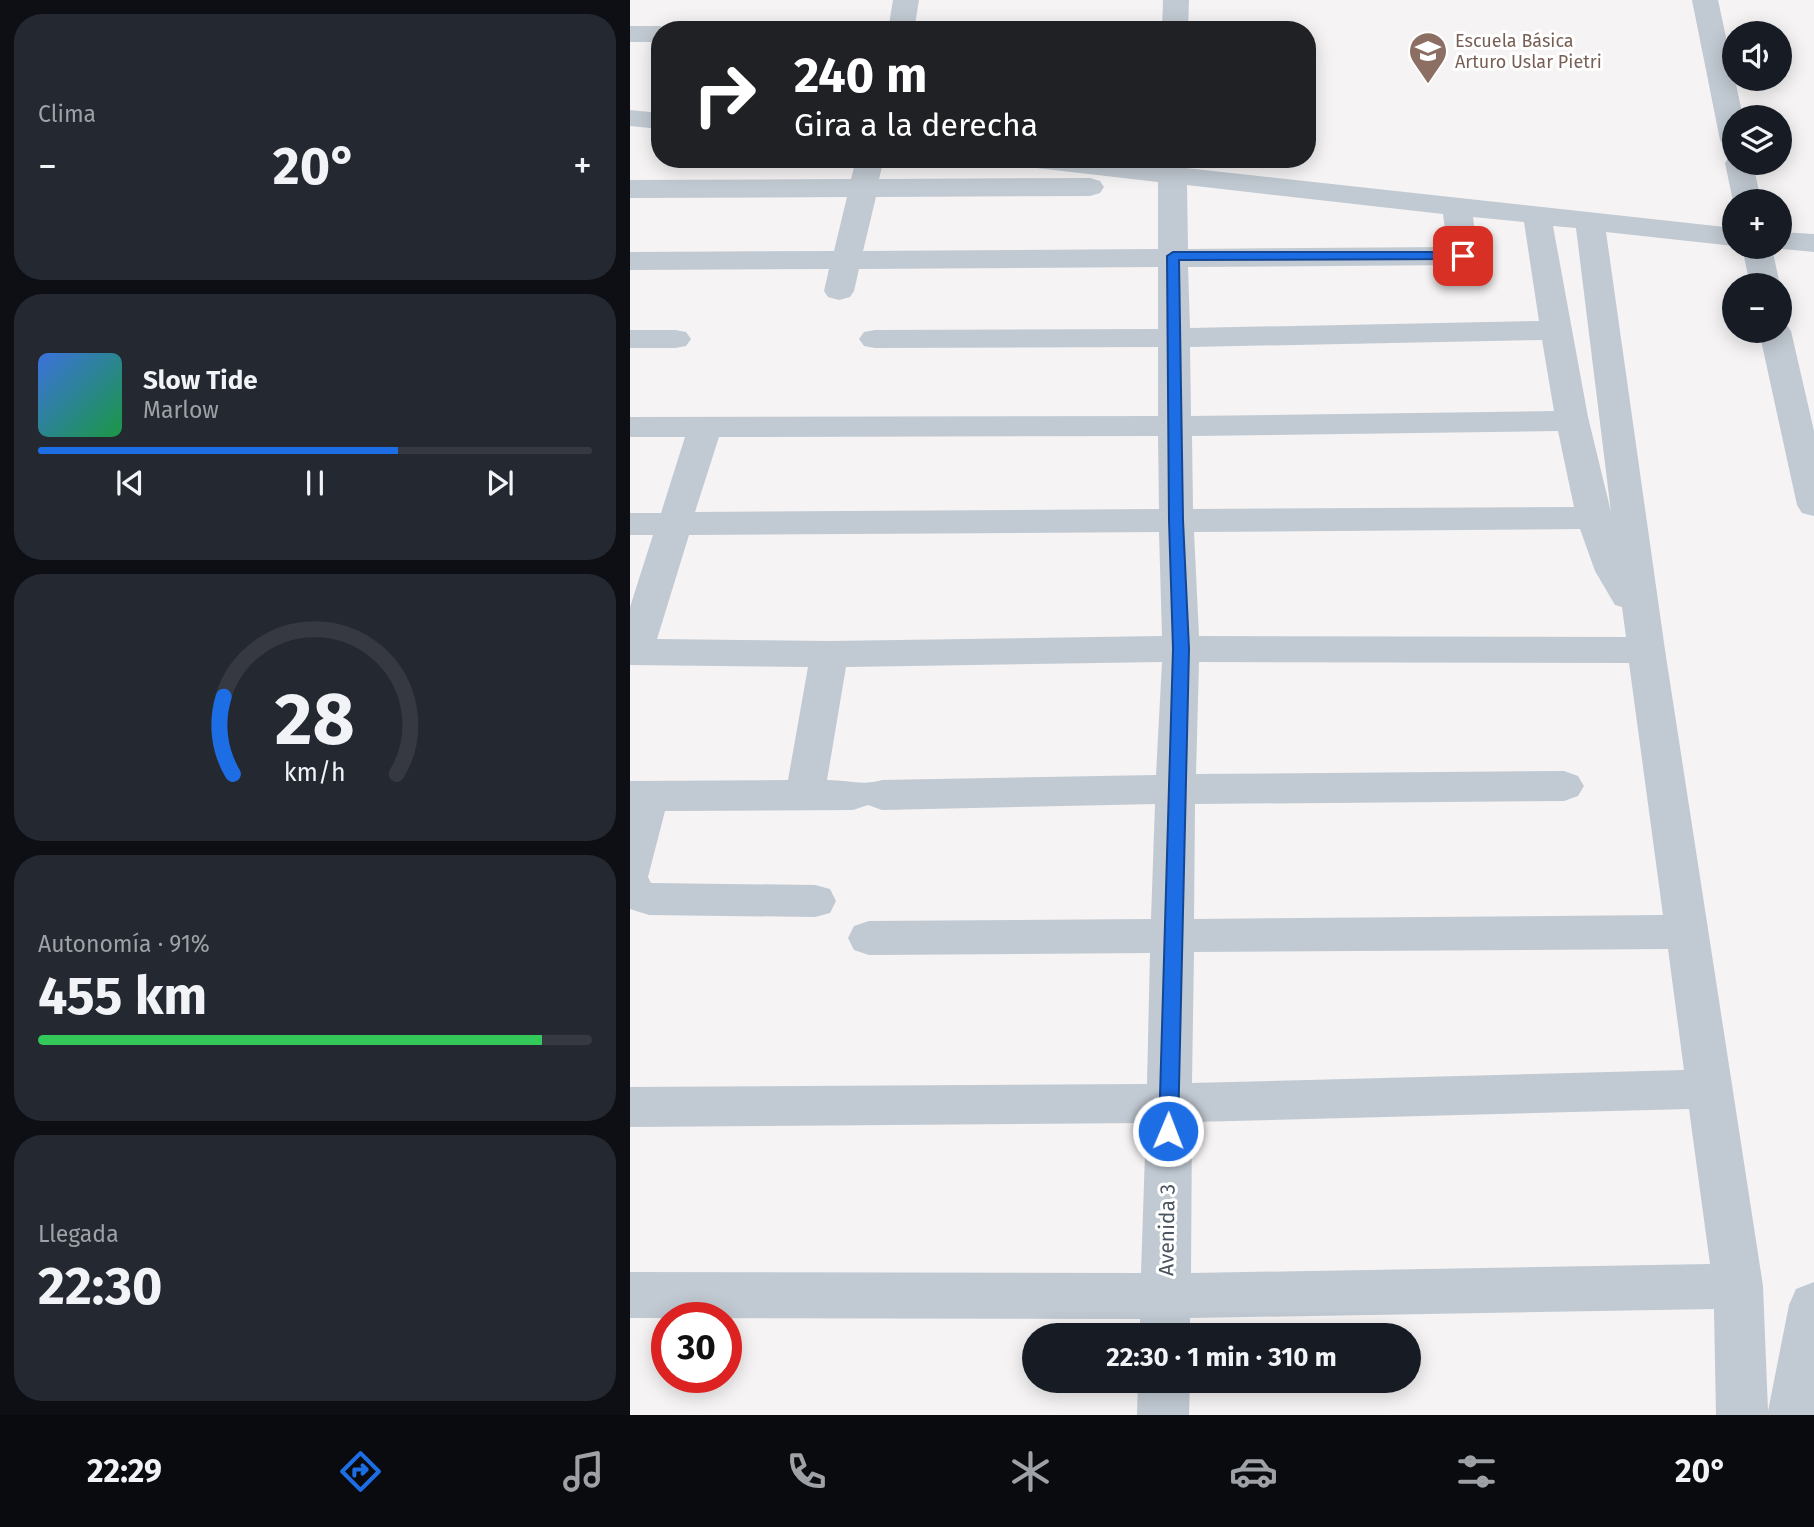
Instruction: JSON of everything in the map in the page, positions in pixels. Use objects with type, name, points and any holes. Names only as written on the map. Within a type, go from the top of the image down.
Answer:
[{"type":"street","points":[[902,21],[906,0]]},
{"type":"street","points":[[1175,21],[1176,0]]},
{"type":"street","points":[[1705,0],[1727,105]]},
{"type":"street","points":[[630,34],[651,34]]},
{"type":"street","points":[[630,118],[651,120]]},
{"type":"street","points":[[839,290],[868,168]]},
{"type":"street","points":[[630,189],[1101,187],[1160,168],[1457,207],[1722,236]]},
{"type":"street","name":"Avenida 3","points":[[1160,168],[1173,256],[1176,520],[1181,649],[1175,789],[1165,1316]]},
{"type":"street","points":[[630,261],[1463,256],[1457,207]]},
{"type":"street","points":[[1537,215],[1593,518],[1624,592],[1640,606]]},
{"type":"street","points":[[1590,221],[1646,650],[1738,1286],[1742,1415]]},
{"type":"street","points":[[1792,242],[1814,243]]},
{"type":"street","points":[[875,339],[1174,338],[1557,330]]},
{"type":"street","points":[[630,339],[675,339]]},
{"type":"street","points":[[1778,343],[1814,505]]},
{"type":"street","points":[[630,427],[1175,426],[1574,421]]},
{"type":"street","points":[[705,427],[632,652],[829,654],[1181,649],[1646,650]]},
{"type":"street","points":[[630,524],[1593,518]]},
{"type":"street","points":[[805,795],[829,654]]},
{"type":"street","points":[[630,871],[639,796],[1564,786]]},
{"type":"street","points":[[630,883],[633,893],[649,900],[815,901]]},
{"type":"street","points":[[869,938],[1687,932]]},
{"type":"street","points":[[630,1107],[1169,1103],[1709,1089]]},
{"type":"street","points":[[630,1295],[1165,1316],[1738,1286]]},
{"type":"street","points":[[1793,1415],[1814,1305]]},
{"type":"street","points":[[1163,1415],[1164,1393]]},
{"type":"place","name":"Escuela Básica Arturo Uslar Pietri","points":[[1428,85]]},
{"type":"route","points":[[1168,1131],[1175,789],[1181,649],[1176,520],[1173,256],[1463,256]]}]
